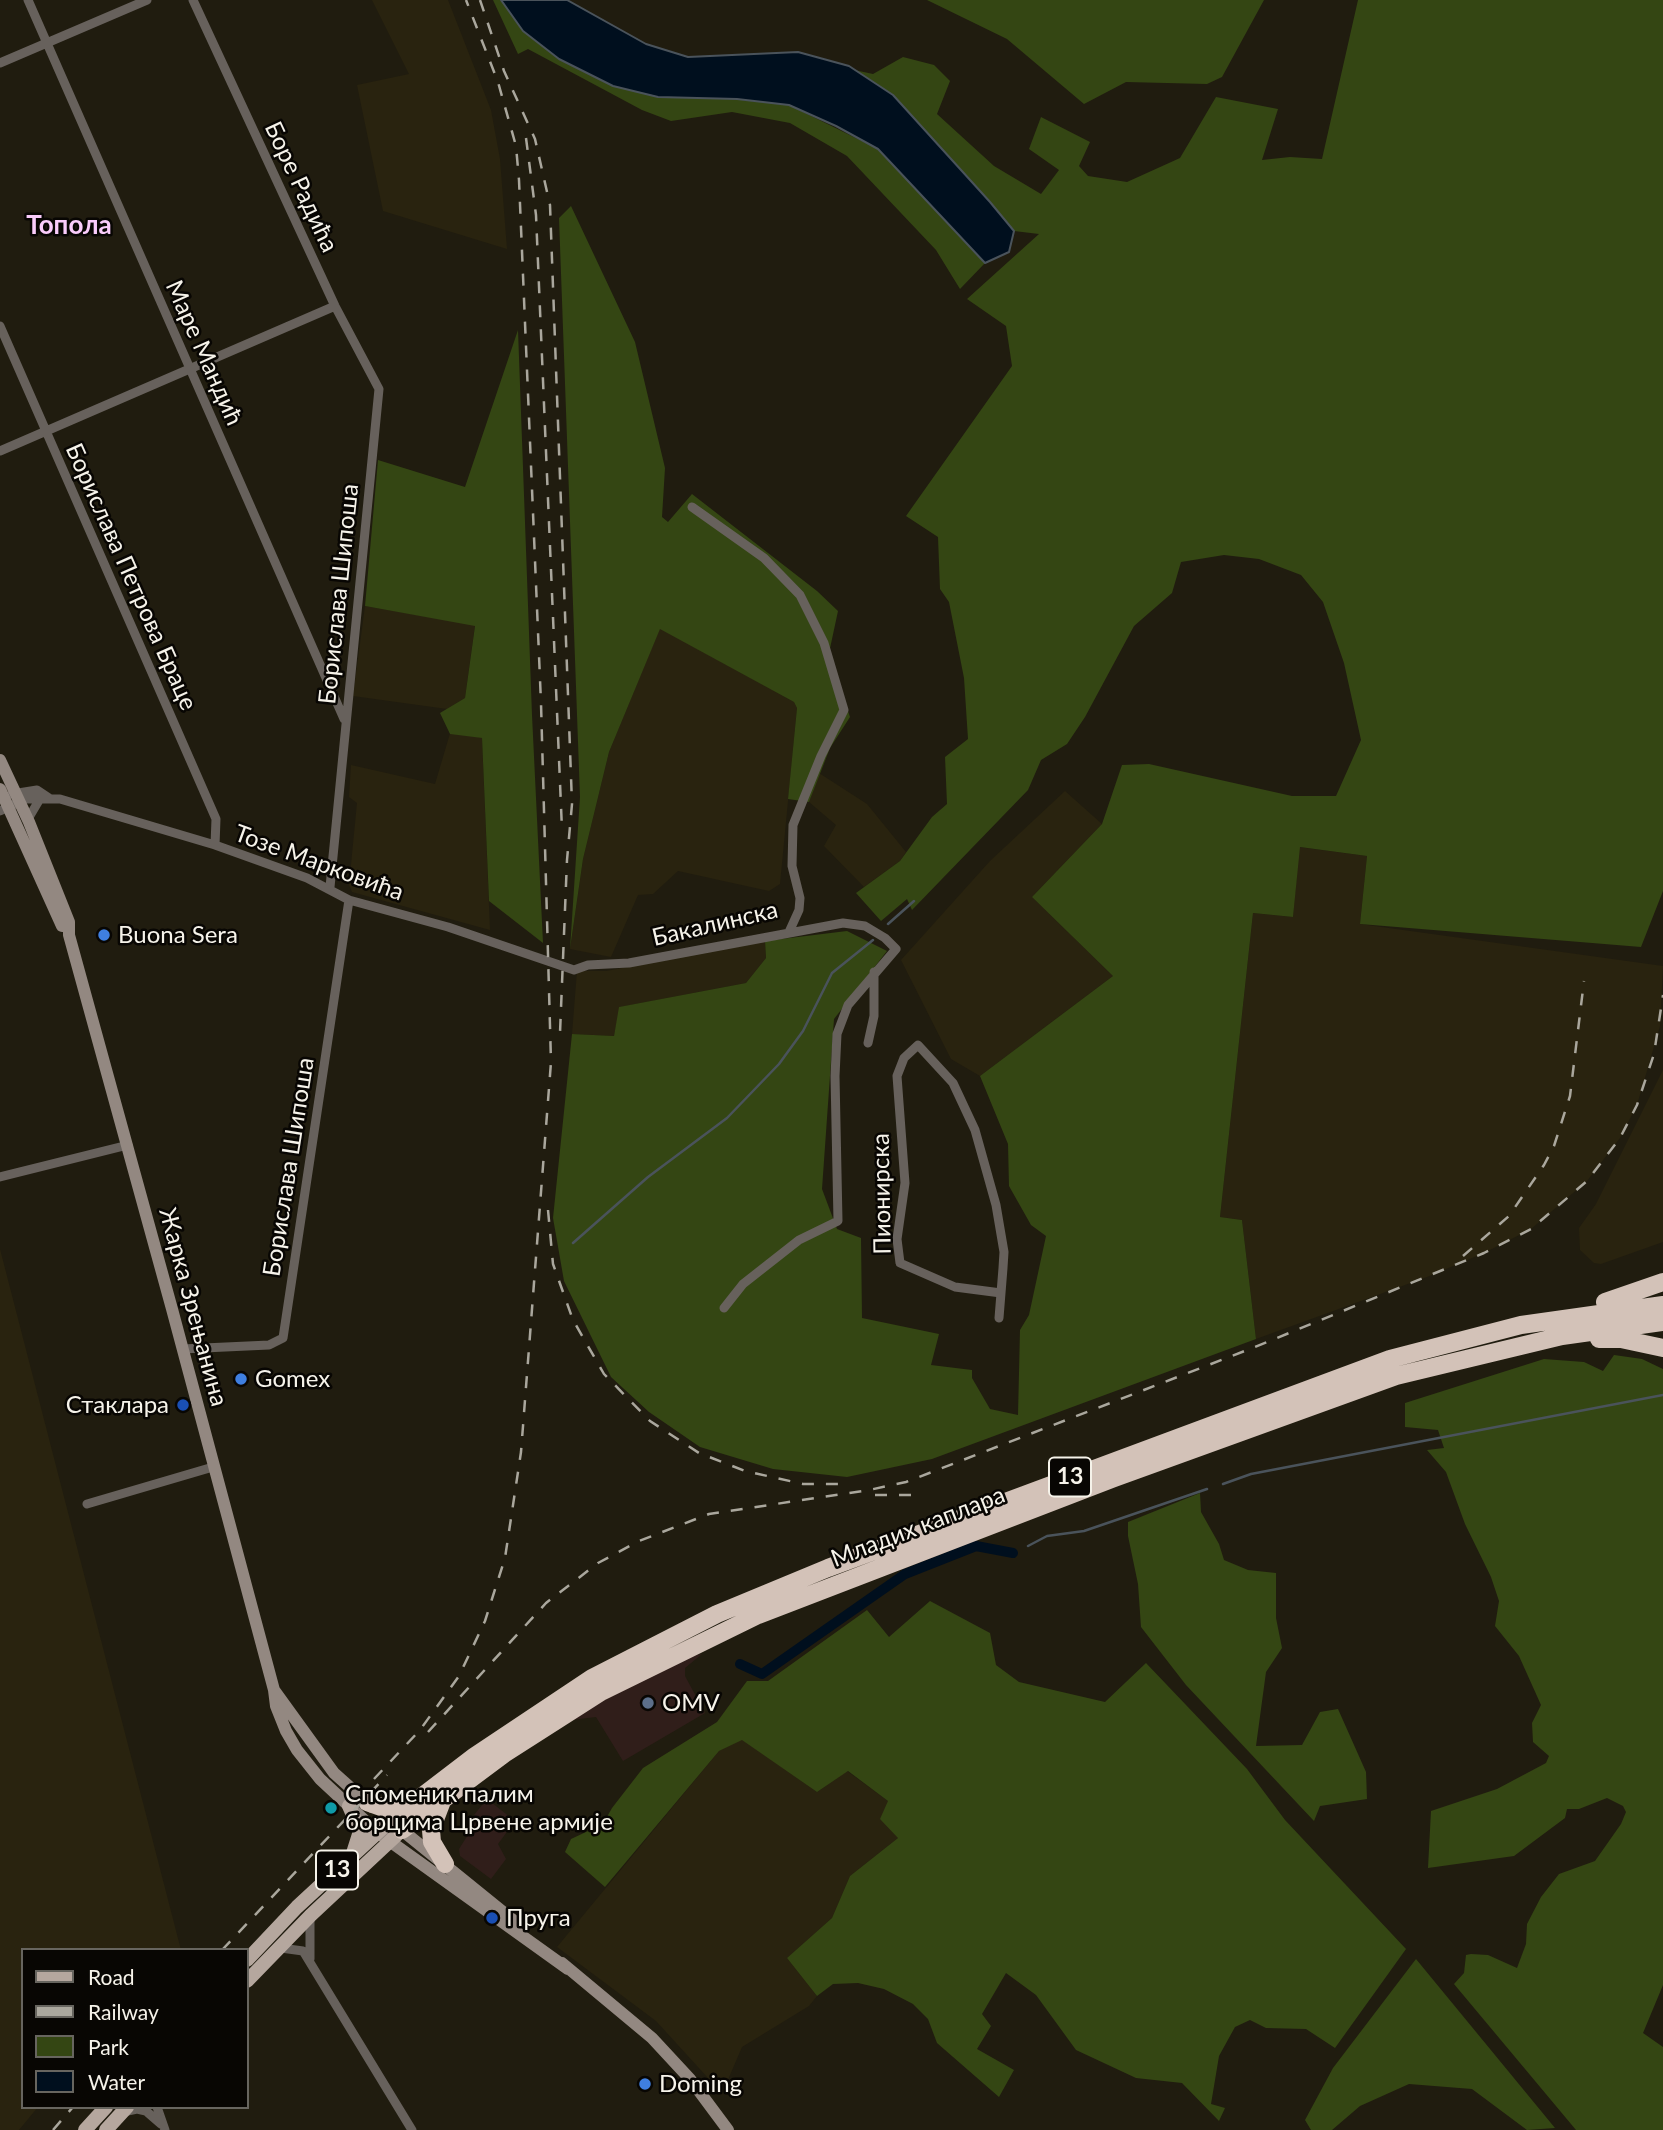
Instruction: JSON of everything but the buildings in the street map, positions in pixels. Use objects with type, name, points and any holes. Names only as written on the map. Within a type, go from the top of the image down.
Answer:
[{"type":"highway","points":[[1521,1325],[1634,1295],[1663,1282]]},
{"type":"highway","name":"13","points":[[1521,1325],[1663,1305]]},
{"type":"highway","name":"13","points":[[1491,1351],[1562,1336],[1663,1322]]},
{"type":"highway","name":"Младих каплара","points":[[416,1799],[549,1705],[679,1632],[828,1568],[1329,1380],[1426,1349],[1521,1325]]},
{"type":"highway","points":[[1491,1351],[1601,1339],[1630,1340],[1663,1349]]},
{"type":"highway","name":"Младих каплара","points":[[390,1831],[601,1692],[758,1615],[1335,1396],[1396,1376],[1491,1351]]},
{"type":"highway","points":[[444,1797],[431,1829],[432,1842],[444,1864]]},
{"type":"highway","points":[[367,1802],[390,1807],[416,1799]]},
{"type":"highway","name":"13","points":[[390,1831],[416,1799]]},
{"type":"main road","points":[[349,1806],[360,1831],[352,1856]]},
{"type":"main road","name":"13","points":[[248,1959],[352,1856],[390,1831]]},
{"type":"main road","name":"13","points":[[248,1980],[390,1831]]},
{"type":"main road","points":[[85,2130],[104,2109]]},
{"type":"main road","points":[[106,2130],[125,2110]]},
{"type":"street","name":"Маре Мандић","points":[[28,0],[345,721]]},
{"type":"street","points":[[0,63],[146,0]]},
{"type":"street","name":"Боре Радића","points":[[193,0],[335,306],[379,389]]},
{"type":"street","points":[[0,451],[335,306]]},
{"type":"street","name":"Борислава Петрова Браце","points":[[0,326],[216,819],[215,845]]},
{"type":"street","name":"Борислава Шипоша","points":[[330,887],[379,389]]},
{"type":"street","name":"Бакалинска","points":[[573,970],[588,965],[629,963],[789,932],[799,910],[800,898],[792,866],[793,825],[821,756],[844,710],[824,643],[800,595],[764,558],[692,506]]},
{"type":"street","points":[[0,760],[7,800]]},
{"type":"street","name":"Тозе Марковића","points":[[7,800],[37,790],[45,797],[215,845],[330,887],[349,900],[448,928],[573,970]]},
{"type":"street","points":[[28,819],[45,797]]},
{"type":"street","name":"Жарка Зрењанина","points":[[7,800],[28,819],[69,922],[69,935],[128,1144],[274,1690],[276,1706],[296,1750],[349,1806],[444,1864],[652,2038],[690,2079],[727,2130]]},
{"type":"street","name":"Жарка Зрењанина","points":[[7,800],[61,926],[69,935]]},
{"type":"street","name":"Борислава Шипоша","points":[[182,1349],[269,1345],[283,1338],[349,900]]},
{"type":"street","name":"Пионирска","points":[[724,1308],[743,1284],[799,1240],[838,1220],[835,1076],[837,1034],[848,1005],[896,949],[865,926],[843,923],[789,932]]},
{"type":"street","points":[[868,1043],[874,1016],[874,972]]},
{"type":"street","name":"Пионирска","points":[[999,1318],[1001,1293],[1004,1252],[996,1206],[975,1129],[953,1083],[918,1045],[904,1058],[897,1076],[905,1183],[897,1239],[900,1263],[955,1287],[1001,1293]]},
{"type":"street","points":[[0,1177],[128,1144]]},
{"type":"street","points":[[87,1504],[213,1467]]},
{"type":"street","name":"Жарка Зрењанина","points":[[274,1690],[322,1759],[367,1802],[390,1831],[568,1969]]},
{"type":"street","points":[[310,1915],[310,1961]]},
{"type":"street","points":[[278,1948],[296,1948],[310,1961],[412,2130]]},
{"type":"street","points":[[125,2110],[137,2109],[146,2112],[163,2127]]},
{"type":"street","points":[[158,2109],[163,2127]]},
{"type":"shaded area","points":[[372,0],[448,0],[491,110],[500,159],[507,249],[383,211],[357,85],[409,74]]},
{"type":"shaded area","points":[[365,606],[475,625],[465,698],[447,709],[353,696]]},
{"type":"shaded area","points":[[660,628],[794,702],[797,708],[780,884],[769,891],[678,871],[653,894],[638,895],[611,957],[570,949],[583,859],[609,752]]},
{"type":"shaded area","points":[[451,730],[482,738],[490,930],[352,892],[349,885],[357,803],[349,797],[351,765],[435,784]]},
{"type":"shaded area","points":[[819,773],[867,804],[906,852],[900,861],[864,887],[824,846],[836,825],[809,802]]},
{"type":"shaded area","points":[[1065,791],[1102,824],[1032,897],[1113,976],[980,1076],[951,1059],[901,960],[990,861]]},
{"type":"shaded area","points":[[1299,847],[1367,856],[1360,924],[1663,966],[1660,1026],[1637,1105],[1620,1138],[1587,1181],[1531,1229],[1427,1277],[1256,1339],[1242,1220],[1220,1217],[1253,913],[1293,917]]},
{"type":"shaded area","points":[[765,941],[766,958],[746,983],[620,1007],[614,1036],[572,1034],[577,971],[606,971]]},
{"type":"shaded area","points":[[1663,1070],[1663,1242],[1601,1264],[1594,1263],[1580,1250],[1579,1228],[1596,1204]]},
{"type":"shaded area","points":[[0,1249],[180,1948],[21,1948],[21,2109],[36,2109],[19,2130],[0,2130]]},
{"type":"shaded area","name":"OMV","points":[[702,1654],[685,1668],[685,1676],[705,1713],[623,1761],[596,1717],[571,1720],[673,1660]]},
{"type":"shaded area","points":[[742,1739],[817,1792],[847,1771],[888,1801],[898,1838],[850,1876],[832,1918],[787,1958],[817,1996],[809,2006],[742,2047],[727,2082],[718,2089],[656,2021],[557,1947],[719,1751]]},
{"type":"shaded area","points":[[487,1799],[515,1821],[498,1844],[506,1859],[491,1879],[460,1856],[459,1849],[478,1819],[474,1815]]},
{"type":"green space","points":[[493,0],[501,0],[523,31],[559,59],[613,86],[789,105],[878,149],[985,263],[960,289],[936,250],[847,156],[790,123],[732,112],[671,121],[642,110],[528,49],[518,54]]},
{"type":"green space","points":[[927,0],[1264,0],[1222,77],[1207,84],[1126,82],[1084,104],[1007,39]]},
{"type":"green space","points":[[1358,0],[1663,0],[1663,891],[1641,947],[1360,924],[1367,856],[1300,847],[1293,917],[1253,913],[1220,1217],[1242,1220],[1256,1339],[932,1459],[847,1477],[773,1469],[700,1447],[649,1412],[611,1377],[564,1281],[553,1218],[572,1034],[614,1036],[619,1007],[746,983],[766,958],[765,941],[847,931],[887,951],[834,1019],[822,1189],[837,1229],[861,1238],[862,1318],[939,1334],[931,1365],[972,1370],[972,1378],[990,1409],[1018,1415],[1020,1330],[1029,1315],[1046,1236],[1031,1225],[1009,1186],[1008,1144],[980,1076],[1113,976],[1032,897],[1102,824],[1122,765],[1149,764],[1292,796],[1336,796],[1361,740],[1344,663],[1323,602],[1301,575],[1259,559],[1224,555],[1181,562],[1172,593],[1134,626],[1085,717],[1067,744],[1041,760],[1028,790],[912,910],[907,899],[881,921],[856,893],[900,861],[932,817],[947,804],[945,757],[968,739],[964,678],[949,602],[940,589],[938,537],[906,516],[1012,366],[1006,326],[967,299],[1039,234],[1014,231],[893,95],[822,63],[873,74],[903,57],[934,65],[950,81],[937,114],[994,166],[1041,194],[1059,170],[1029,149],[1041,117],[1090,142],[1079,166],[1088,176],[1127,182],[1180,158],[1216,97],[1278,109],[1262,160],[1290,157],[1322,159]]},
{"type":"green space","points":[[571,206],[635,342],[665,468],[662,517],[668,522],[692,494],[817,591],[838,611],[829,653],[850,717],[830,748],[809,802],[788,799],[797,708],[794,702],[660,629],[609,752],[583,859],[570,949],[580,797],[559,218]]},
{"type":"green space","points":[[518,330],[543,943],[489,901],[482,738],[450,734],[440,713],[465,698],[475,626],[365,606],[378,460],[465,487]]},
{"type":"green space","points":[[1614,1355],[1642,1359],[1663,1369],[1663,1985],[1643,2033],[1663,2047],[1663,2130],[1576,2130],[1454,1984],[1464,1973],[1466,1955],[1488,1955],[1517,1968],[1526,1944],[1527,1924],[1541,1897],[1559,1874],[1595,1861],[1621,1824],[1626,1812],[1623,1806],[1607,1798],[1579,1809],[1567,1809],[1565,1818],[1514,1856],[1428,1868],[1431,1811],[1497,1789],[1546,1763],[1549,1756],[1533,1742],[1532,1723],[1541,1705],[1519,1656],[1495,1626],[1499,1601],[1491,1577],[1465,1524],[1446,1472],[1427,1450],[1444,1448],[1438,1430],[1405,1427],[1405,1403],[1544,1359],[1584,1362],[1603,1371]]},
{"type":"green space","points":[[1200,1493],[1201,1512],[1219,1544],[1224,1560],[1248,1570],[1276,1573],[1276,1618],[1282,1648],[1266,1672],[1256,1746],[1302,1745],[1320,1712],[1338,1709],[1366,1772],[1367,1799],[1320,1806],[1314,1821],[1186,1685],[1141,1627],[1138,1584],[1128,1536],[1128,1522]]},
{"type":"green space","points":[[930,1601],[990,1633],[996,1665],[1019,1682],[1105,1702],[1146,1663],[1247,1769],[1285,1820],[1406,1949],[1335,2048],[1306,2029],[1266,2028],[1250,2020],[1235,2027],[1219,2056],[1211,2104],[1225,2108],[1219,2121],[1182,2083],[1136,2078],[1076,2050],[1036,1995],[1006,1973],[982,2014],[991,2026],[977,2049],[1014,2070],[999,2097],[937,2043],[928,2019],[913,2004],[884,1989],[858,1983],[833,1984],[817,1996],[787,1958],[832,1918],[850,1876],[898,1838],[880,1819],[888,1801],[848,1771],[817,1792],[742,1740],[719,1751],[605,1887],[565,1852],[571,1839],[603,1824],[643,1768],[717,1722],[747,1681],[768,1681],[867,1610],[889,1637]]},
{"type":"green space","points":[[1416,1959],[1555,2128],[1527,2130],[1472,2089],[1409,2084],[1360,2106],[1332,2130],[1311,2130],[1305,2120],[1333,2068]]},
{"type":"water","points":[[501,0],[567,0],[646,44],[688,57],[798,52],[849,66],[893,95],[990,202],[1014,231],[1009,252],[985,263],[878,149],[836,126],[789,105],[737,99],[658,97],[613,86],[559,59],[523,31]]},
{"type":"waterway","points":[[888,924],[914,901]]},
{"type":"waterway","points":[[573,1243],[648,1177],[727,1118],[779,1064],[803,1031],[832,973],[873,940]]},
{"type":"waterway","points":[[1223,1484],[1251,1474],[1663,1395]]},
{"type":"waterway","points":[[1028,1546],[1047,1536],[1084,1531],[1207,1489]]},
{"type":"waterway","points":[[740,1664],[762,1674],[905,1574],[976,1546],[1013,1553]]},
{"type":"railway","points":[[374,1779],[420,1730],[459,1676],[485,1621],[505,1558],[521,1452],[551,1062],[541,703],[519,180],[516,146],[498,82],[466,0]]},
{"type":"railway","points":[[480,0],[504,71],[535,139],[550,205],[572,804],[560,1033]]},
{"type":"railway","points":[[526,138],[536,215],[562,830]]},
{"type":"railway","points":[[1463,1256],[1509,1216],[1554,1146],[1570,1096],[1584,981]]},
{"type":"railway","points":[[428,1732],[546,1603],[598,1563],[639,1541],[709,1514],[906,1482],[1255,1347],[1484,1253],[1531,1229],[1587,1181],[1620,1138],[1637,1105],[1654,1054],[1663,995]]},
{"type":"railway","points":[[548,1210],[553,1264],[573,1320],[604,1374],[650,1421],[699,1453],[745,1471],[803,1484],[848,1484]]},
{"type":"railway","points":[[875,1495],[913,1495]]},
{"type":"railway","points":[[224,1948],[387,1775]]},
{"type":"railway","points":[[53,2130],[71,2109]]},
{"type":"place","name":"Buona Sera","points":[[104,935]]},
{"type":"place","name":"Gomex","points":[[241,1379]]},
{"type":"place","name":"Стаклара","points":[[183,1405]]},
{"type":"place","name":"OMV","points":[[648,1703]]},
{"type":"place","name":"Споменик палим борцима Црвене армије","points":[[331,1808]]},
{"type":"place","name":"Пруга","points":[[492,1918]]},
{"type":"place","name":"Doming","points":[[645,2084]]},
{"type":"district","name":"Топола","points":[[69,226]]}]
